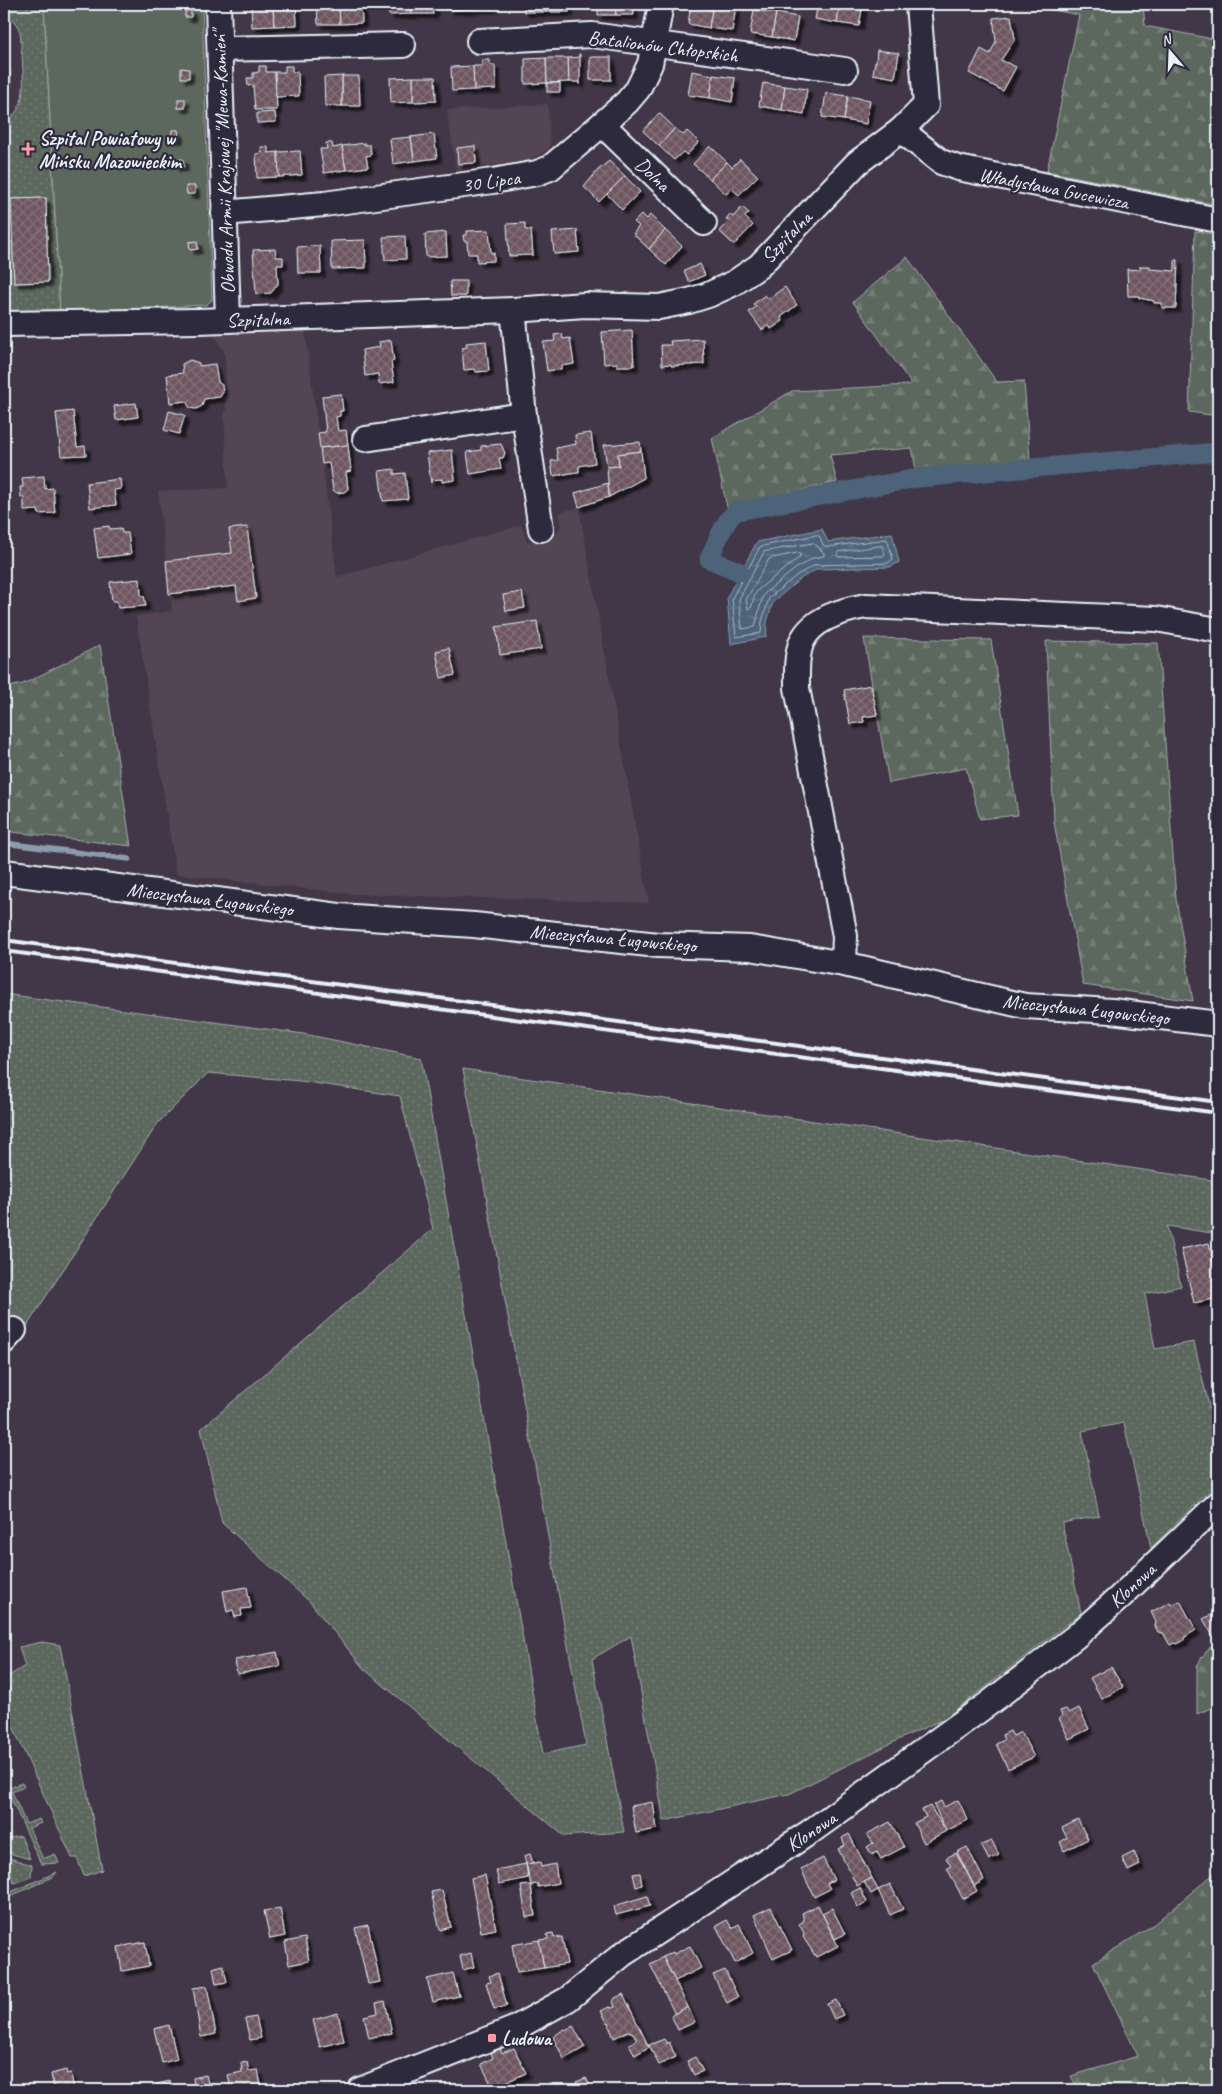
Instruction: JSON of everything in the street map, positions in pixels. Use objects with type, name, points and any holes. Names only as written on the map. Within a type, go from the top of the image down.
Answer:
[{"type":"street","name":"Obwodu Armii Krajowej \"Mewa-Kamień\"","points":[[218,4],[228,320]]},
{"type":"street","name":"30 Lipca","points":[[224,213],[324,204],[537,173],[561,160],[627,102],[638,89],[650,64],[656,42],[661,4]]},
{"type":"street","name":"Szpitalna","points":[[4,324],[228,320],[513,310],[585,305],[659,307],[708,295],[734,283],[759,266],[857,163],[901,130],[926,105],[918,4]]},
{"type":"street","name":"Batalionów Chłopskich","points":[[479,41],[592,34],[845,70]]},
{"type":"street","points":[[220,49],[403,45]]},
{"type":"street","name":"Dolna","points":[[602,124],[704,223]]},
{"type":"street","name":"Władysława Gucewicza","points":[[901,130],[941,162],[958,168],[1218,220]]},
{"type":"street","points":[[513,310],[524,415],[541,530]]},
{"type":"street","points":[[365,439],[524,415]]},
{"type":"street","points":[[844,964],[845,936],[797,688],[797,659],[802,640],[814,626],[830,616],[847,609],[866,606],[1156,619],[1208,628]]},
{"type":"street","name":"Mieczysława Ługowskiego","points":[[4,872],[339,916],[474,925],[658,945],[750,948],[844,964],[1025,1006],[1112,1011],[1218,1024]]},
{"type":"street","name":"Klonowa","points":[[360,2090],[514,2029],[568,2000],[623,1954],[810,1832],[1052,1655],[1119,1598],[1218,1504]]},
{"type":"shaded area","points":[[548,104],[550,149],[527,161],[456,170],[447,110]]},
{"type":"shaded area","points":[[305,330],[337,577],[521,525],[527,542],[556,534],[562,525],[559,513],[579,507],[649,903],[353,894],[176,874],[136,616],[172,611],[158,491],[228,488],[224,415],[226,410],[225,354],[214,334]]},
{"type":"green space","name":"Szpital Powiatowy w Mińsku Mazowieckim","points":[[4,4],[44,4],[60,313],[4,316],[4,243],[13,242],[14,283],[48,282],[46,198],[4,199],[4,122],[18,110],[23,93],[23,83],[20,32],[14,20],[4,11]]},
{"type":"green space","points":[[44,4],[202,4],[212,300],[206,305],[60,313]]},
{"type":"green space","points":[[1048,4],[1143,4],[1145,26],[1218,40],[1218,205],[1047,171],[1079,15],[1048,9]]},
{"type":"green space","points":[[9,60],[11,91],[4,107],[4,61]]},
{"type":"green space","points":[[1195,231],[1218,235],[1218,416],[1189,412]]},
{"type":"green space","points":[[907,257],[997,382],[1024,381],[1030,460],[916,470],[912,448],[830,455],[837,482],[727,507],[712,438],[792,391],[910,385],[910,382],[853,302]]},
{"type":"green space","points":[[864,638],[991,640],[1018,815],[980,819],[966,768],[889,783]]},
{"type":"green space","points":[[1046,641],[1158,643],[1176,899],[1193,1001],[1083,985],[1054,822]]},
{"type":"green space","points":[[100,645],[131,846],[4,831],[4,688],[23,684]]},
{"type":"green space","points":[[4,994],[304,1034],[421,1058],[543,1754],[586,1745],[463,1069],[1218,1181],[1218,1234],[1167,1226],[1181,1286],[1145,1294],[1155,1349],[1194,1342],[1218,1445],[1218,1482],[1151,1548],[1124,1423],[1082,1431],[1099,1516],[1062,1523],[1081,1613],[944,1719],[789,1794],[664,1821],[631,1636],[592,1659],[624,1832],[564,1836],[364,1669],[310,1602],[222,1523],[201,1429],[433,1229],[400,1096],[300,1081],[208,1073],[158,1123],[25,1329],[4,1312]]},
{"type":"green space","points":[[1218,1638],[1218,1705],[1197,1714],[1197,1668],[1201,1658]]},
{"type":"green space","points":[[42,1642],[60,1645],[102,1870],[84,1876],[77,1858],[72,1858],[4,1707],[4,1679],[25,1666],[19,1647]]},
{"type":"green space","points":[[4,1776],[9,1788],[22,1783],[24,1787],[12,1792],[26,1824],[39,1819],[41,1823],[29,1828],[43,1859],[55,1854],[59,1863],[41,1864],[4,1783]]},
{"type":"green space","points":[[21,1836],[30,1859],[5,1852],[4,1839]]},
{"type":"green space","points":[[6,1857],[32,1865],[31,1877],[14,1883]]},
{"type":"green space","points":[[1217,1871],[1218,2090],[1078,2090],[1071,2076],[1138,2056],[1093,1963],[1154,1924]]},
{"type":"green space","points":[[57,1872],[53,1877],[4,1899],[4,1895]]},
{"type":"water","points":[[822,529],[828,542],[892,533],[899,562],[890,567],[817,569],[800,579],[773,602],[767,622],[766,637],[731,644],[727,597],[757,542]]},
{"type":"building","points":[[251,4],[273,4],[274,26],[252,27]]},
{"type":"building","points":[[273,4],[296,4],[297,25],[274,26]]},
{"type":"building","points":[[317,4],[339,4],[340,24],[318,24]]},
{"type":"building","points":[[339,4],[361,4],[362,23],[340,24]]},
{"type":"building","points":[[388,4],[411,4],[411,14],[389,15]]},
{"type":"building","points":[[411,4],[433,4],[433,14],[411,14]]},
{"type":"building","points":[[449,4],[471,4],[471,9],[449,10]]},
{"type":"building","points":[[471,4],[493,4],[493,8],[471,9]]},
{"type":"building","points":[[524,4],[546,4],[546,12],[524,12]]},
{"type":"building","points":[[546,4],[569,4],[569,12],[546,12]]},
{"type":"building","points":[[598,4],[615,4],[616,15],[598,15]]},
{"type":"building","points":[[615,4],[633,4],[634,15],[616,15]]},
{"type":"building","points":[[691,4],[713,4],[709,28],[688,24]]},
{"type":"building","points":[[713,4],[736,7],[732,31],[709,28]]},
{"type":"building","points":[[818,4],[840,4],[837,23],[815,19]]},
{"type":"building","points":[[840,4],[863,4],[859,26],[837,23]]},
{"type":"building","points":[[191,10],[191,17],[185,17],[185,11]]},
{"type":"building","points":[[754,10],[776,13],[772,37],[750,34]]},
{"type":"building","points":[[776,13],[798,17],[794,41],[772,37]]},
{"type":"building","points":[[1011,16],[1015,39],[1001,60],[1016,67],[1003,91],[969,73],[981,49],[990,54],[996,41],[993,18]]},
{"type":"building","points":[[877,50],[899,53],[895,78],[873,74]]},
{"type":"building","points":[[579,54],[580,85],[579,82],[569,82],[568,58],[579,57]]},
{"type":"building","points":[[590,57],[611,57],[611,80],[590,80]]},
{"type":"building","points":[[546,58],[547,83],[525,84],[525,59]]},
{"type":"building","points":[[546,58],[568,58],[569,82],[547,83]]},
{"type":"building","points":[[482,60],[490,60],[490,65],[495,65],[496,89],[474,90],[473,66],[482,66]]},
{"type":"building","points":[[259,66],[266,66],[266,72],[275,72],[277,110],[255,110],[253,85],[248,86],[247,78],[253,78],[253,73],[259,72]]},
{"type":"building","points":[[285,66],[292,66],[292,72],[298,72],[299,96],[276,97],[275,72],[285,72]]},
{"type":"building","points":[[473,66],[474,90],[452,91],[451,67]]},
{"type":"building","points":[[181,68],[189,69],[189,78],[181,78]]},
{"type":"building","points":[[692,71],[713,75],[710,98],[688,95]]},
{"type":"building","points":[[713,75],[735,78],[732,102],[710,98]]},
{"type":"building","points":[[342,76],[359,76],[360,106],[342,106]]},
{"type":"building","points":[[342,76],[342,106],[325,106],[324,77]]},
{"type":"building","points":[[413,77],[435,77],[436,101],[413,102]]},
{"type":"building","points":[[413,77],[413,102],[391,103],[390,78]]},
{"type":"building","points":[[547,83],[560,83],[560,92],[547,92]]},
{"type":"building","points":[[763,83],[785,86],[782,110],[759,106]]},
{"type":"building","points":[[785,86],[807,89],[804,114],[782,110]]},
{"type":"building","points":[[826,93],[848,96],[844,120],[822,117]]},
{"type":"building","points":[[848,96],[870,100],[866,124],[844,120]]},
{"type":"building","points":[[178,99],[185,99],[185,108],[178,108]]},
{"type":"building","points":[[275,112],[276,122],[257,123],[257,113]]},
{"type":"building","points":[[659,113],[675,128],[659,146],[643,131]]},
{"type":"building","points":[[675,128],[683,135],[687,131],[699,142],[687,155],[683,152],[674,160],[659,146]]},
{"type":"building","points":[[172,130],[178,130],[179,139],[172,139]]},
{"type":"building","points":[[434,134],[437,158],[414,161],[411,137]]},
{"type":"building","points":[[411,137],[414,161],[393,164],[390,139]]},
{"type":"building","points":[[326,143],[332,143],[333,148],[342,146],[346,170],[324,173],[320,149],[327,149]]},
{"type":"building","points":[[365,143],[365,145],[370,145],[371,155],[366,156],[368,167],[346,170],[342,146]]},
{"type":"building","points":[[475,146],[476,163],[458,164],[457,148]]},
{"type":"building","points":[[710,146],[727,162],[710,179],[693,164]]},
{"type":"building","points":[[261,147],[268,147],[268,153],[278,152],[279,177],[257,178],[256,154],[262,153]]},
{"type":"building","points":[[300,151],[302,175],[279,177],[278,152]]},
{"type":"building","points":[[183,159],[184,167],[175,167],[175,160]]},
{"type":"building","points":[[740,159],[758,176],[739,195],[732,189],[726,194],[710,179],[727,162],[732,167]]},
{"type":"building","points":[[609,161],[625,176],[599,202],[584,187],[598,170]]},
{"type":"building","points":[[625,176],[640,192],[622,210],[607,194]]},
{"type":"building","points":[[186,186],[195,186],[195,194],[187,194]]},
{"type":"building","points":[[46,198],[48,282],[14,283],[11,199]]},
{"type":"building","points":[[742,207],[749,213],[745,217],[753,225],[734,245],[719,231],[729,221],[726,219],[730,214],[733,217]]},
{"type":"building","points":[[642,214],[647,219],[650,215],[665,230],[649,249],[633,234],[639,226],[634,222]]},
{"type":"building","points":[[525,223],[525,230],[531,230],[533,255],[509,256],[507,224]]},
{"type":"building","points":[[489,230],[491,253],[494,253],[494,261],[477,262],[477,254],[468,254],[467,241],[464,241],[463,235],[467,235],[467,231]]},
{"type":"building","points":[[577,230],[579,252],[554,254],[552,232]]},
{"type":"building","points":[[665,230],[682,246],[666,265],[649,249]]},
{"type":"building","points":[[446,232],[447,256],[426,257],[425,234]]},
{"type":"building","points":[[405,236],[406,259],[385,260],[383,237]]},
{"type":"building","points":[[365,240],[366,268],[332,269],[331,241]]},
{"type":"building","points":[[197,241],[198,249],[190,250],[189,242]]},
{"type":"building","points":[[320,246],[321,273],[298,273],[297,247]]},
{"type":"building","points":[[275,249],[276,257],[283,257],[283,265],[277,265],[278,284],[271,293],[256,294],[253,250]]},
{"type":"building","points":[[1175,260],[1178,260],[1176,308],[1162,308],[1162,303],[1154,303],[1154,301],[1139,298],[1139,296],[1128,296],[1127,269],[1140,270],[1140,266],[1150,266],[1150,269],[1175,271]]},
{"type":"building","points":[[700,264],[705,275],[689,282],[684,271]]},
{"type":"building","points":[[450,281],[466,281],[466,296],[451,296]]},
{"type":"building","points":[[785,287],[797,305],[781,317],[783,321],[771,329],[769,325],[762,330],[749,312],[756,307],[753,304],[765,295],[768,299]]},
{"type":"building","points":[[632,330],[634,366],[617,366],[617,363],[604,364],[602,332]]},
{"type":"building","points":[[562,334],[563,339],[570,338],[574,364],[561,366],[561,369],[547,371],[543,342],[555,341],[554,335]]},
{"type":"building","points":[[703,339],[704,364],[662,365],[661,345],[671,345],[670,341]]},
{"type":"building","points":[[391,340],[394,361],[391,362],[394,382],[379,384],[378,374],[365,376],[362,350],[380,347],[379,342]]},
{"type":"building","points":[[486,341],[489,371],[476,372],[475,369],[464,370],[462,348],[467,347],[466,343]]},
{"type":"building","points":[[190,360],[199,363],[199,366],[215,364],[218,382],[222,385],[223,392],[220,397],[204,399],[202,406],[196,409],[190,408],[186,401],[170,403],[167,375],[183,373],[182,364]]},
{"type":"building","points":[[341,394],[343,411],[340,411],[340,416],[336,417],[338,431],[346,430],[348,445],[320,448],[318,433],[326,432],[322,396]]},
{"type":"building","points":[[136,403],[138,417],[116,420],[114,406]]},
{"type":"building","points":[[73,411],[77,447],[85,446],[86,455],[61,456],[56,413]]},
{"type":"building","points":[[169,411],[185,415],[179,434],[164,430]]},
{"type":"building","points":[[591,433],[595,463],[579,466],[579,472],[553,476],[551,461],[558,460],[556,448],[576,444],[575,435]]},
{"type":"building","points":[[640,442],[641,451],[618,454],[619,466],[607,467],[604,445]]},
{"type":"building","points":[[501,444],[505,453],[503,458],[499,458],[501,469],[470,474],[467,452],[481,450],[481,446]]},
{"type":"building","points":[[348,445],[351,471],[346,472],[348,489],[337,493],[333,490],[329,463],[322,464],[320,448]]},
{"type":"building","points":[[452,450],[455,480],[442,482],[442,479],[431,480],[431,483],[427,453]]},
{"type":"building","points":[[641,451],[644,478],[609,497],[607,467],[619,466],[618,454]]},
{"type":"building","points":[[394,469],[394,474],[405,473],[408,499],[383,501],[379,471]]},
{"type":"building","points":[[44,476],[45,489],[53,488],[55,513],[39,514],[38,510],[24,511],[24,497],[21,497],[20,487],[23,487],[22,478]]},
{"type":"building","points":[[120,479],[121,489],[114,490],[116,505],[90,508],[87,483]]},
{"type":"building","points":[[608,483],[609,497],[579,507],[575,493]]},
{"type":"building","points":[[109,526],[110,529],[121,528],[122,533],[128,533],[131,554],[98,558],[94,528]]},
{"type":"building","points":[[247,527],[256,598],[238,601],[236,586],[169,594],[166,561],[232,553],[229,529]]},
{"type":"building","points":[[140,579],[141,596],[144,596],[146,606],[118,608],[117,601],[112,601],[110,582]]},
{"type":"building","points":[[522,592],[525,608],[506,611],[503,595]]},
{"type":"building","points":[[537,621],[541,649],[500,655],[496,627]]},
{"type":"building","points":[[449,648],[455,675],[441,678],[436,651]]},
{"type":"building","points":[[871,685],[877,715],[863,717],[864,722],[850,724],[844,690]]},
{"type":"building","points":[[1209,1243],[1218,1286],[1218,1298],[1194,1303],[1181,1249]]},
{"type":"building","points":[[247,1587],[251,1608],[241,1609],[242,1616],[235,1617],[233,1610],[227,1612],[223,1591]]},
{"type":"building","points":[[1180,1601],[1196,1630],[1185,1637],[1183,1641],[1170,1645],[1163,1633],[1158,1632],[1151,1612],[1170,1602],[1171,1605]]},
{"type":"building","points":[[1215,1613],[1218,1618],[1218,1638],[1216,1641],[1203,1619]]},
{"type":"building","points":[[277,1652],[280,1666],[237,1674],[235,1660]]},
{"type":"building","points":[[1111,1667],[1123,1687],[1102,1699],[1090,1678]]},
{"type":"building","points":[[1079,1708],[1089,1729],[1069,1739],[1059,1718],[1062,1716],[1060,1711],[1066,1709],[1069,1713]]},
{"type":"building","points":[[1010,1731],[1013,1736],[1021,1732],[1034,1757],[1008,1769],[996,1744],[1004,1740],[1002,1735]]},
{"type":"building","points":[[958,1800],[968,1820],[946,1831],[934,1805],[941,1801],[944,1807]]},
{"type":"building","points":[[653,1802],[657,1829],[636,1833],[631,1806]]},
{"type":"building","points":[[930,1806],[946,1831],[924,1843],[914,1823],[926,1817],[922,1810]]},
{"type":"building","points":[[1078,1820],[1088,1839],[1064,1851],[1060,1842],[1067,1838],[1062,1828]]},
{"type":"building","points":[[890,1822],[904,1847],[881,1859],[877,1852],[872,1855],[867,1847],[873,1843],[867,1834]]},
{"type":"building","points":[[849,1834],[872,1878],[857,1886],[838,1849],[845,1845],[842,1838]]},
{"type":"building","points":[[992,1841],[999,1855],[989,1860],[981,1845]]},
{"type":"building","points":[[967,1847],[984,1880],[974,1886],[957,1852]]},
{"type":"building","points":[[1134,1852],[1140,1865],[1128,1871],[1122,1858]]},
{"type":"building","points":[[956,1853],[977,1891],[963,1899],[947,1868],[951,1866],[946,1858]]},
{"type":"building","points":[[530,1854],[533,1863],[526,1864],[524,1856]]},
{"type":"building","points":[[823,1858],[834,1880],[827,1883],[830,1889],[814,1897],[801,1869]]},
{"type":"building","points":[[540,1862],[541,1867],[555,1864],[558,1883],[538,1887],[538,1884],[531,1885],[526,1864]]},
{"type":"building","points":[[526,1864],[528,1878],[499,1884],[496,1870]]},
{"type":"building","points":[[640,1873],[642,1885],[636,1887],[633,1874]]},
{"type":"building","points":[[485,1875],[496,1929],[481,1932],[471,1878]]},
{"type":"building","points":[[872,1878],[878,1890],[871,1894],[864,1882]]},
{"type":"building","points":[[890,1884],[903,1909],[890,1915],[878,1890]]},
{"type":"building","points":[[531,1885],[535,1916],[526,1917],[521,1886]]},
{"type":"building","points":[[860,1888],[867,1902],[858,1907],[851,1893]]},
{"type":"building","points":[[442,1890],[451,1927],[440,1930],[431,1892]]},
{"type":"building","points":[[647,1896],[650,1906],[616,1915],[614,1906]]},
{"type":"building","points":[[818,1905],[838,1946],[816,1957],[803,1937],[804,1933],[799,1924],[804,1921],[802,1913]]},
{"type":"building","points":[[771,1907],[792,1950],[773,1959],[754,1915]]},
{"type":"building","points":[[280,1908],[285,1936],[270,1939],[264,1911]]},
{"type":"building","points":[[832,1908],[845,1934],[835,1939],[822,1913]]},
{"type":"building","points":[[727,1920],[732,1928],[739,1924],[753,1953],[735,1963],[716,1926]]},
{"type":"building","points":[[368,1925],[380,1982],[368,1984],[355,1928]]},
{"type":"building","points":[[553,1933],[554,1938],[562,1937],[567,1964],[544,1968],[539,1940],[548,1939],[547,1934]]},
{"type":"building","points":[[305,1938],[309,1961],[289,1965],[285,1942]]},
{"type":"building","points":[[539,1940],[544,1968],[517,1972],[512,1945]]},
{"type":"building","points":[[145,1942],[149,1966],[122,1971],[118,1947]]},
{"type":"building","points":[[690,1946],[701,1968],[675,1981],[663,1957]]},
{"type":"building","points":[[471,1953],[474,1967],[463,1970],[460,1956]]},
{"type":"building","points":[[663,1957],[688,2007],[675,2014],[650,1964]]},
{"type":"building","points":[[223,1965],[227,1982],[216,1984],[213,1968]]},
{"type":"building","points":[[725,1970],[738,1997],[727,2003],[713,1975]]},
{"type":"building","points":[[453,1973],[459,1996],[433,2002],[427,1979]]},
{"type":"building","points":[[498,1973],[507,2006],[494,2009],[486,1983],[491,1982],[489,1976]]},
{"type":"building","points":[[207,1986],[216,2034],[201,2037],[193,1988]]},
{"type":"building","points":[[623,1994],[649,2047],[635,2055],[629,2044],[637,2040],[633,2033],[628,2031],[614,2038],[609,2026],[610,2023],[607,2022],[601,2011],[609,2007],[615,2007],[613,2002],[615,1998]]},
{"type":"building","points":[[836,2000],[843,2015],[834,2019],[827,2004]]},
{"type":"building","points":[[385,2001],[392,2033],[369,2038],[364,2016],[378,2013],[376,2003]]},
{"type":"building","points":[[688,2007],[695,2022],[678,2030],[671,2015]]},
{"type":"building","points":[[338,2013],[344,2041],[320,2047],[313,2020]]},
{"type":"building","points":[[256,2017],[261,2038],[250,2040],[245,2019]]},
{"type":"building","points":[[169,2025],[177,2059],[162,2063],[154,2029]]},
{"type":"building","points":[[573,2026],[585,2047],[564,2059],[553,2037],[564,2029]]},
{"type":"building","points":[[664,2039],[667,2044],[669,2042],[676,2057],[659,2065],[649,2045]]},
{"type":"building","points":[[500,2048],[502,2053],[514,2048],[526,2073],[493,2088],[481,2064],[493,2058],[491,2053]]},
{"type":"building","points":[[695,2057],[703,2071],[694,2075],[687,2061]]},
{"type":"building","points":[[247,2062],[249,2071],[258,2070],[262,2090],[231,2090],[228,2075],[242,2072],[241,2063]]},
{"type":"building","points":[[66,2070],[67,2074],[71,2073],[74,2090],[54,2090],[51,2074]]},
{"type":"building","points":[[206,2075],[208,2083],[212,2082],[214,2090],[184,2090],[184,2088],[194,2086],[193,2078]]},
{"type":"building","points":[[586,2078],[592,2090],[580,2090],[576,2082]]},
{"type":"building","points":[[170,2081],[172,2090],[159,2090],[157,2084]]},
{"type":"waterway","points":[[740,572],[709,559],[729,518],[738,511],[918,478],[1218,452]]},
{"type":"waterway","points":[[4,843],[129,859]]},
{"type":"railway","points":[[4,940],[1218,1102]]},
{"type":"railway","points":[[4,951],[1218,1113]]},
{"type":"place","name":"Szpital Powiatowy w Mińsku Mazowieckim","points":[[28,149]]},
{"type":"place","name":"Ludowa","points":[[492,2038]]}]
